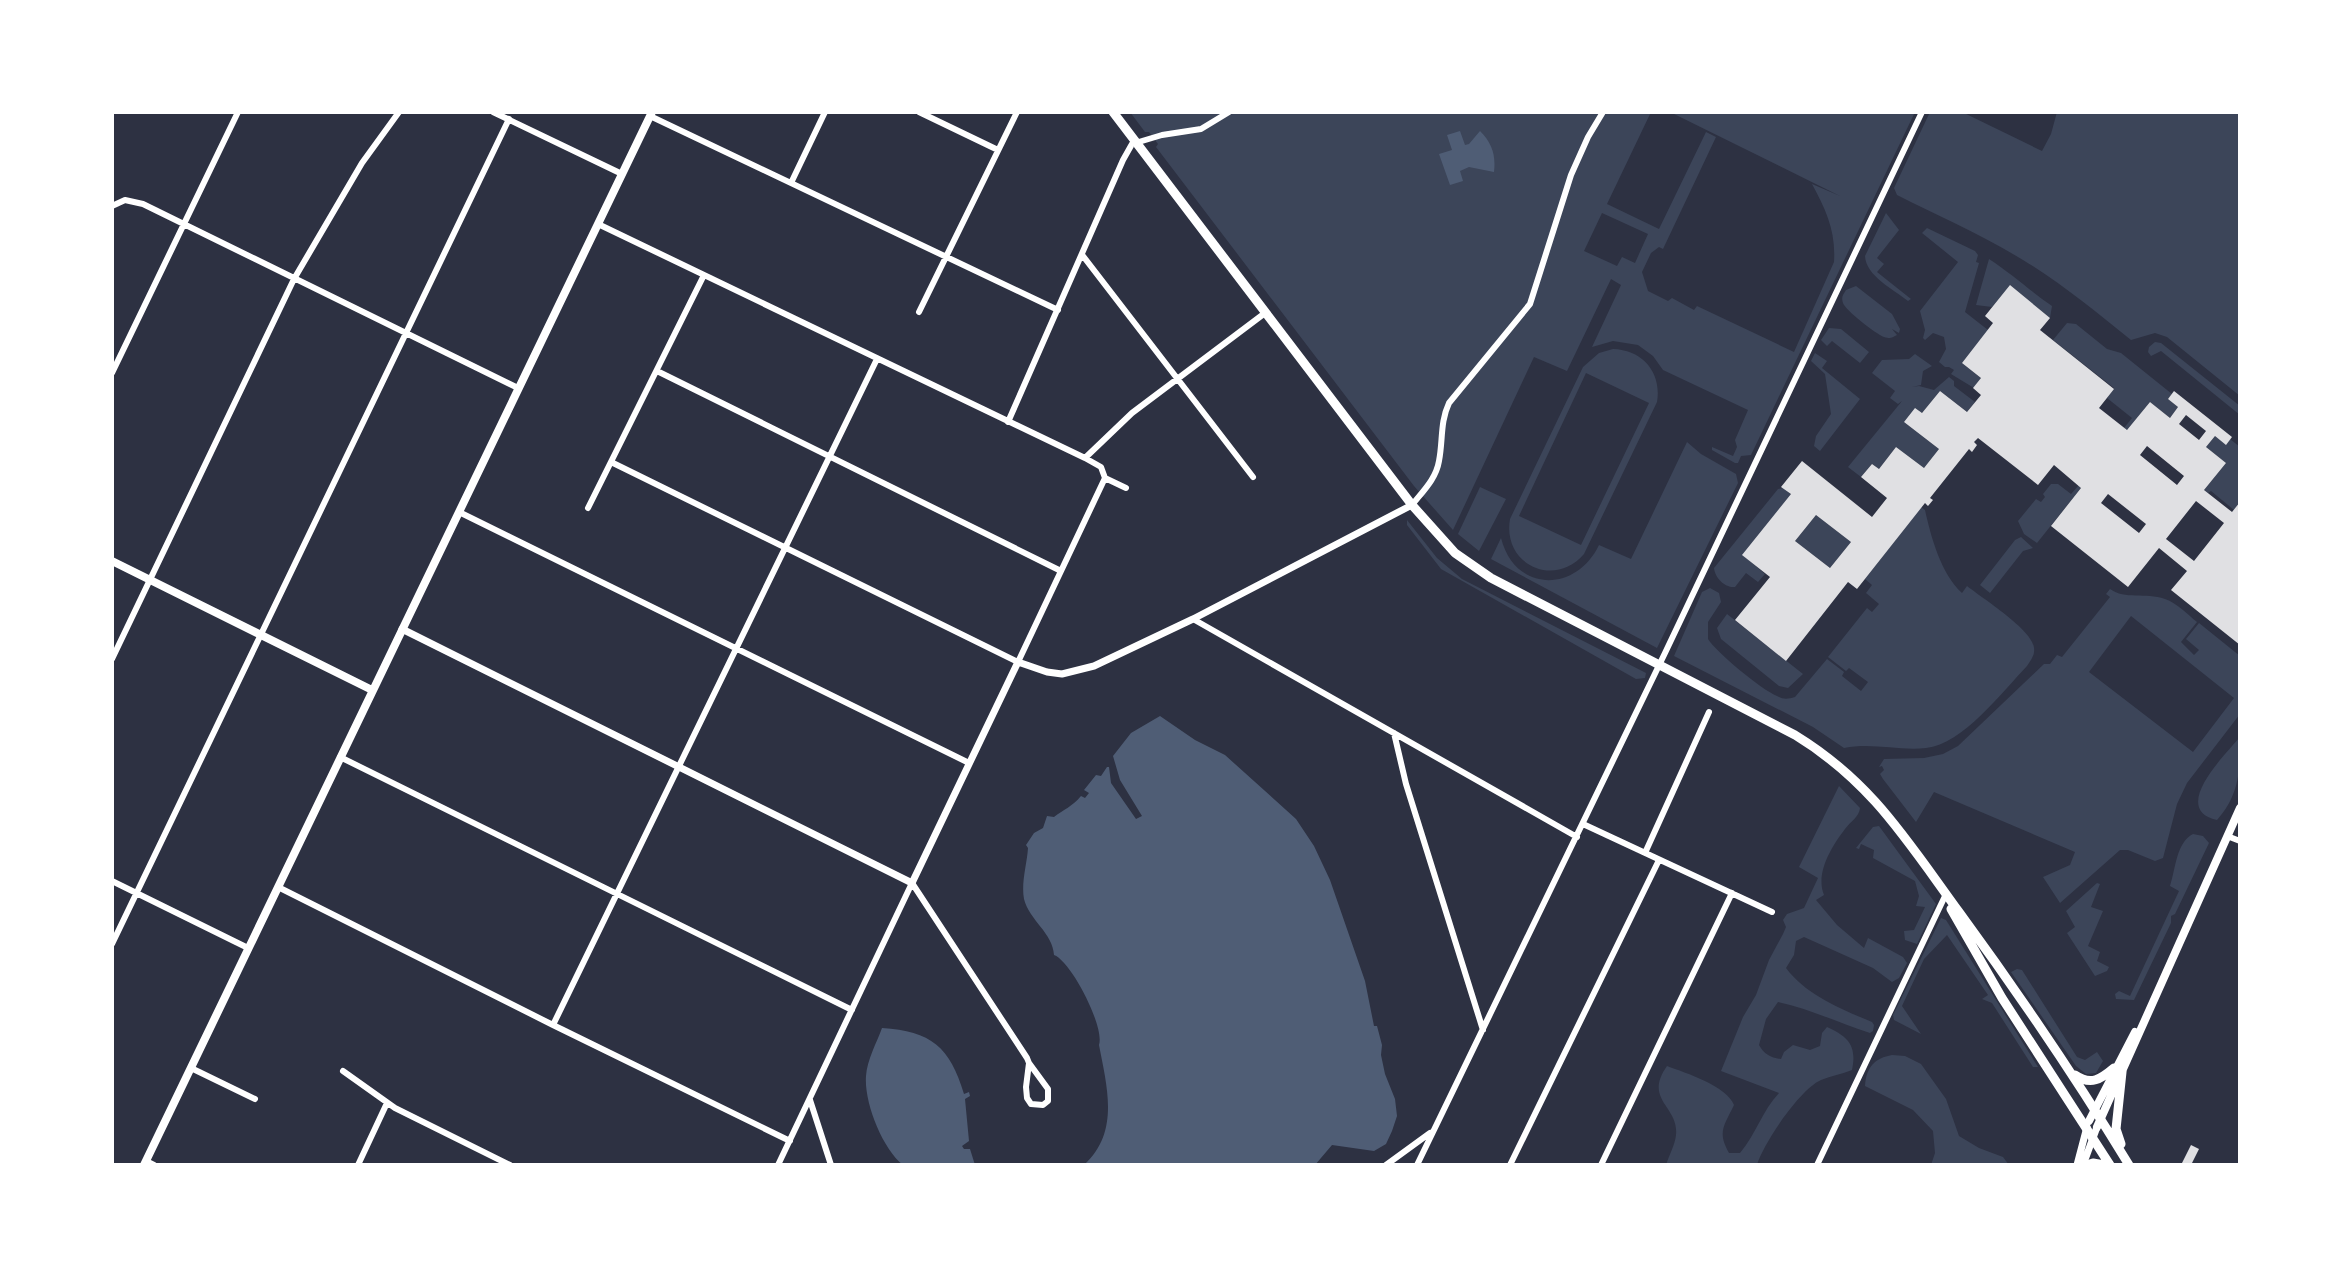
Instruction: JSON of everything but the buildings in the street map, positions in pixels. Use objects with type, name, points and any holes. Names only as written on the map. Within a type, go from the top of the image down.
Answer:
[{"type":"main road","points":[[1113,112],[1412,505],[1448,547],[1471,566],[1504,586],[1795,735],[1835,761],[1888,814],[2094,1109]]},
{"type":"main road","points":[[148,1164],[248,948],[651,114]]},
{"type":"main road","points":[[112,561],[372,690]]},
{"type":"main road","points":[[2093,1127],[2240,808]]},
{"type":"main road","points":[[1945,896],[2002,998],[2093,1127],[2127,1162]]},
{"type":"main road","points":[[2068,1070],[2089,1082],[2118,1070]]},
{"type":"main road","points":[[2082,1165],[2107,1165],[2093,1127],[2094,1109],[2118,1070]]},
{"type":"main road","points":[[2118,1070],[2116,1129],[2127,1162]]},
{"type":"street","points":[[112,373],[238,112]]},
{"type":"street","points":[[112,659],[294,279],[362,163],[399,112]]},
{"type":"street","points":[[493,112],[622,174]]},
{"type":"street","points":[[791,183],[825,112]]},
{"type":"street","points":[[919,112],[998,150]]},
{"type":"street","points":[[919,312],[1017,112]]},
{"type":"street","points":[[1008,422],[1123,160],[1135,142],[1201,129],[1229,112]]},
{"type":"street","points":[[611,462],[1018,662],[1047,672],[1079,672],[1193,619],[1412,505],[1439,465],[1444,416],[1449,403],[1530,304],[1567,185],[1603,112]]},
{"type":"street","points":[[1417,1165],[1660,664],[1922,112]]},
{"type":"street","points":[[651,114],[1058,310]]},
{"type":"street","points":[[112,944],[509,119]]},
{"type":"street","points":[[112,206],[125,200],[143,204],[518,388]]},
{"type":"street","points":[[598,224],[1085,458],[1101,467],[1105,478],[1126,488]]},
{"type":"street","points":[[1083,256],[1253,477]]},
{"type":"street","points":[[588,508],[704,275]]},
{"type":"street","points":[[1085,458],[1132,413],[1265,313]]},
{"type":"street","points":[[553,1025],[877,359]]},
{"type":"street","points":[[657,371],[1061,571]]},
{"type":"street","points":[[778,1165],[1105,478]]},
{"type":"street","points":[[459,512],[969,763]]},
{"type":"street","points":[[1193,619],[1577,837]]},
{"type":"street","points":[[402,629],[912,883],[1048,1089],[1048,1101],[1043,1105],[1031,1104],[1027,1098],[1029,1063]]},
{"type":"street","points":[[1645,853],[1709,712]]},
{"type":"street","points":[[1394,733],[1406,784],[1483,1030]]},
{"type":"street","points":[[340,757],[852,1010]]},
{"type":"street","points":[[1583,824],[1772,912]]},
{"type":"street","points":[[2227,836],[2240,841]]},
{"type":"street","points":[[1510,1165],[1659,860]]},
{"type":"street","points":[[112,881],[248,948]]},
{"type":"street","points":[[278,887],[790,1141]]},
{"type":"street","points":[[1601,1165],[1732,893]]},
{"type":"street","points":[[1817,1165],[1945,896]]},
{"type":"street","points":[[191,1068],[255,1099]]},
{"type":"street","points":[[343,1071],[387,1103],[510,1165]]},
{"type":"street","points":[[810,1100],[831,1165]]},
{"type":"street","points":[[358,1165],[387,1103]]},
{"type":"street","points":[[2082,1165],[2093,1127]]},
{"type":"street","points":[[1386,1165],[1435,1128]]},
{"type":"street","points":[[485,1165],[489,1155]]},
{"type":"shaded area","points":[[1130,112],[1651,112],[1607,204],[1659,229],[1706,132],[1716,137],[1663,249],[1659,247],[1651,253],[1642,272],[1648,291],[1668,301],[1672,298],[1694,310],[1697,306],[1794,352],[1834,262],[1829,221],[1812,184],[1840,196],[1670,112],[1915,112],[1751,455],[1741,456],[1735,463],[1712,450],[1712,447],[1733,456],[1737,447],[1735,440],[1748,410],[1663,370],[1653,356],[1638,345],[1613,341],[1592,347],[1621,285],[1611,279],[1567,371],[1534,357],[1453,530],[1414,486],[1156,147],[1158,144],[1149,132],[1145,132]],"holes":[[[1602,213],[1648,234],[1635,263],[1622,257],[1617,266],[1584,251]]]},
{"type":"shaded area","points":[[1930,112],[1962,112],[2042,151],[2057,112],[2240,112],[2240,396],[2167,337],[2155,333],[2131,340],[2065,288],[2023,260],[1897,195],[1894,188]]},
{"type":"shaded area","points":[[1460,131],[1465,145],[1480,131],[1492,150],[1494,172],[1469,167],[1460,171],[1463,181],[1450,185],[1439,154],[1452,150],[1447,135]]},
{"type":"shaded area","points":[[1886,213],[1899,230],[1877,258],[1884,264],[1877,272],[1911,299],[1908,301],[1881,282],[1870,270],[1865,256]]},
{"type":"shaded area","points":[[1927,228],[1978,255],[1976,262],[1979,263],[1965,312],[1988,330],[1962,363],[1981,378],[1974,388],[1951,374],[1954,370],[1939,362],[1946,349],[1944,337],[1933,333],[1925,340],[1923,338],[1925,330],[1920,311],[1958,262],[1922,233]]},
{"type":"shaded area","points":[[1989,259],[2052,306],[2050,318],[2010,286],[1992,307],[1976,305]]},
{"type":"shaded area","points":[[1856,286],[1892,314],[1900,329],[1899,333],[1892,329],[1897,335],[1890,338],[1880,335],[1845,306],[1843,295],[1846,290]]},
{"type":"shaded area","points":[[2067,323],[2076,324],[2107,349],[2121,353],[2172,394],[2168,399],[2178,407],[2170,418],[2150,402],[2127,430],[2124,428],[2132,418],[2107,398],[2114,388],[2053,340]]},
{"type":"shaded area","points":[[1829,328],[1841,329],[1869,352],[1860,363],[1832,341],[1827,346],[1821,340]]},
{"type":"shaded area","points":[[2155,342],[2161,343],[2240,406],[2240,415],[2161,351],[2151,356],[2149,347]]},
{"type":"shaded area","points":[[1624,350],[1641,359],[1653,373],[1658,391],[1657,402],[1584,554],[1559,570],[1545,570],[1522,559],[1514,548],[1510,519],[1583,367],[1599,353]],"holes":[[[1586,373],[1649,403],[1581,545],[1519,516]]]},
{"type":"shaded area","points":[[1815,353],[1827,361],[1822,368],[1860,399],[1820,451],[1814,446],[1816,436],[1831,414],[1825,374],[1811,361]]},
{"type":"shaded area","points":[[1915,354],[1932,366],[1923,371],[1921,385],[1912,387],[1934,390],[1949,377],[1954,381],[1954,386],[1975,402],[1967,412],[1940,391],[1922,413],[1904,422],[1939,449],[1924,468],[1896,447],[1879,469],[1872,464],[1861,477],[1848,467],[1902,401],[1898,404],[1890,398],[1895,391],[1872,373],[1882,360],[1909,359]]},
{"type":"shaded area","points":[[2215,436],[2225,444],[2230,439],[2240,447],[2240,502],[2234,510],[2211,491],[2208,493],[2204,490],[2226,463],[2206,447]]},
{"type":"shaded area","points":[[1687,442],[1736,474],[1738,483],[1657,648],[1491,559],[1501,538],[1508,556],[1519,569],[1532,577],[1547,580],[1576,572],[1589,561],[1599,545],[1631,559]]},
{"type":"shaded area","points":[[2051,484],[2058,484],[2071,494],[2079,485],[2081,488],[2037,543],[2024,534],[2018,521],[2036,499],[2041,502]]},
{"type":"shaded area","points":[[1480,487],[1506,499],[1479,551],[1458,534]]},
{"type":"shaded area","points":[[1783,488],[1791,494],[1743,555],[1765,574],[1758,582],[1746,573],[1735,587],[1724,584],[1714,568],[1778,489]]},
{"type":"shaded area","points":[[1921,507],[1925,510],[1938,554],[1955,585],[1962,593],[1967,586],[2006,615],[2025,632],[2034,648],[2027,666],[1981,715],[1954,737],[1926,748],[1844,748],[1813,727],[1674,656],[1702,592],[1710,588],[1719,593],[1721,602],[1708,622],[1708,639],[1729,661],[1761,686],[1782,698],[1795,697],[1827,659],[1861,691],[1868,682],[1828,657],[1867,608],[1872,612],[1879,604],[1866,593],[1872,585],[1865,579]]},
{"type":"shaded area","points":[[1816,515],[1851,542],[1830,568],[1795,541]]},
{"type":"shaded area","points":[[1407,520],[1437,558],[1462,579],[1646,673],[1645,678],[1636,679],[1441,569],[1407,525]]},
{"type":"shaded area","points":[[2021,537],[2033,548],[2023,551],[1990,593],[1980,585],[2015,540]]},
{"type":"shaded area","points":[[2110,589],[2122,594],[2169,601],[2197,622],[2181,642],[2194,655],[2199,650],[2186,639],[2199,623],[2240,656],[2240,714],[2187,783],[2177,804],[2163,858],[2155,861],[2120,850],[2060,903],[2043,877],[2070,865],[2075,852],[1934,792],[1916,822],[1883,779],[1880,774],[1884,770],[1882,766],[1879,767],[1884,759],[1924,758],[1943,754],[1958,746],[2044,664],[2050,664],[2057,655],[2062,657],[2110,597],[2106,594]],"holes":[[[2131,616],[2234,698],[2193,752],[2089,672]]]},
{"type":"shaded area","points":[[1727,614],[1803,674],[1788,688],[1779,686],[1721,639],[1717,628]]},
{"type":"shaded area","points":[[1160,716],[1195,740],[1225,755],[1296,819],[1314,846],[1330,880],[1365,981],[1374,1026],[1377,1026],[1382,1045],[1385,1074],[1395,1099],[1397,1116],[1392,1131],[1386,1144],[1374,1151],[1332,1145],[1315,1165],[1084,1165],[1103,1138],[1107,1124],[1107,1093],[1097,1024],[1077,981],[1054,955],[1050,940],[1027,907],[1023,893],[1026,845],[1034,833],[1043,828],[1047,816],[1054,817],[1081,796],[1085,798],[1089,793],[1084,790],[1107,767],[1111,783],[1136,819],[1142,816],[1120,780],[1113,756],[1131,733]]},
{"type":"shaded area","points":[[2240,737],[2239,771],[2234,791],[2217,820],[2204,814],[2198,805],[2199,793],[2214,768]]},
{"type":"shaded area","points":[[1839,786],[1860,808],[1830,852],[1823,869],[1824,895],[1816,900],[1837,925],[1864,948],[1868,938],[1903,957],[1907,963],[1899,978],[1892,982],[1873,968],[1804,937],[1796,941],[1794,955],[1786,968],[1794,978],[1814,994],[1872,1022],[1873,1031],[1870,1033],[1778,1002],[1766,1019],[1759,1045],[1768,1055],[1781,1059],[1793,1045],[1810,1050],[1820,1046],[1822,1033],[1827,1027],[1850,1043],[1852,1070],[1821,1080],[1803,1094],[1774,1131],[1757,1165],[1666,1165],[1676,1135],[1672,1117],[1660,1095],[1661,1078],[1667,1066],[1705,1081],[1730,1098],[1734,1105],[1723,1134],[1729,1153],[1740,1153],[1779,1093],[1721,1071],[1786,927],[1783,920],[1787,914],[1804,908],[1818,878],[1799,867]]},
{"type":"shaded area","points":[[1879,826],[1936,904],[1917,944],[1905,940],[1904,931],[1914,930],[1925,907],[1916,906],[1919,896],[1915,881],[1873,858],[1874,850],[1861,844],[1859,849],[1856,848],[1873,827]]},
{"type":"shaded area","points":[[2193,834],[2203,836],[2209,843],[2175,914],[2171,916],[2171,923],[2134,1000],[2116,999],[2115,994],[2119,991],[2130,996],[2179,891],[2170,886],[2183,843]]},
{"type":"shaded area","points":[[2097,883],[2100,884],[2091,907],[2103,911],[2088,946],[2100,952],[2097,961],[2109,967],[2095,976],[2067,933],[2075,927],[2066,911]]},
{"type":"shaded area","points":[[1941,918],[1946,920],[2038,1067],[2033,1067],[1992,1003],[1982,999],[1988,995],[1947,935],[1924,959],[1902,1006],[1921,1034],[1894,1020],[1893,1015]]},
{"type":"shaded area","points":[[2022,970],[2077,1057],[2085,1060],[2097,1052],[2103,1061],[2096,1073],[2086,1074],[2076,1066],[2011,972]]},
{"type":"shaded area","points":[[882,1028],[914,1033],[936,1044],[945,1053],[964,1094],[969,1092],[970,1096],[965,1099],[969,1141],[962,1146],[970,1149],[975,1165],[903,1165],[888,1148],[876,1124],[866,1087],[868,1064]]},
{"type":"shaded area","points":[[1892,1055],[1905,1056],[1921,1064],[1946,1099],[1959,1136],[2003,1157],[2009,1165],[1931,1165],[1935,1153],[1933,1131],[1913,1110],[1865,1086],[1872,1064]]}]
